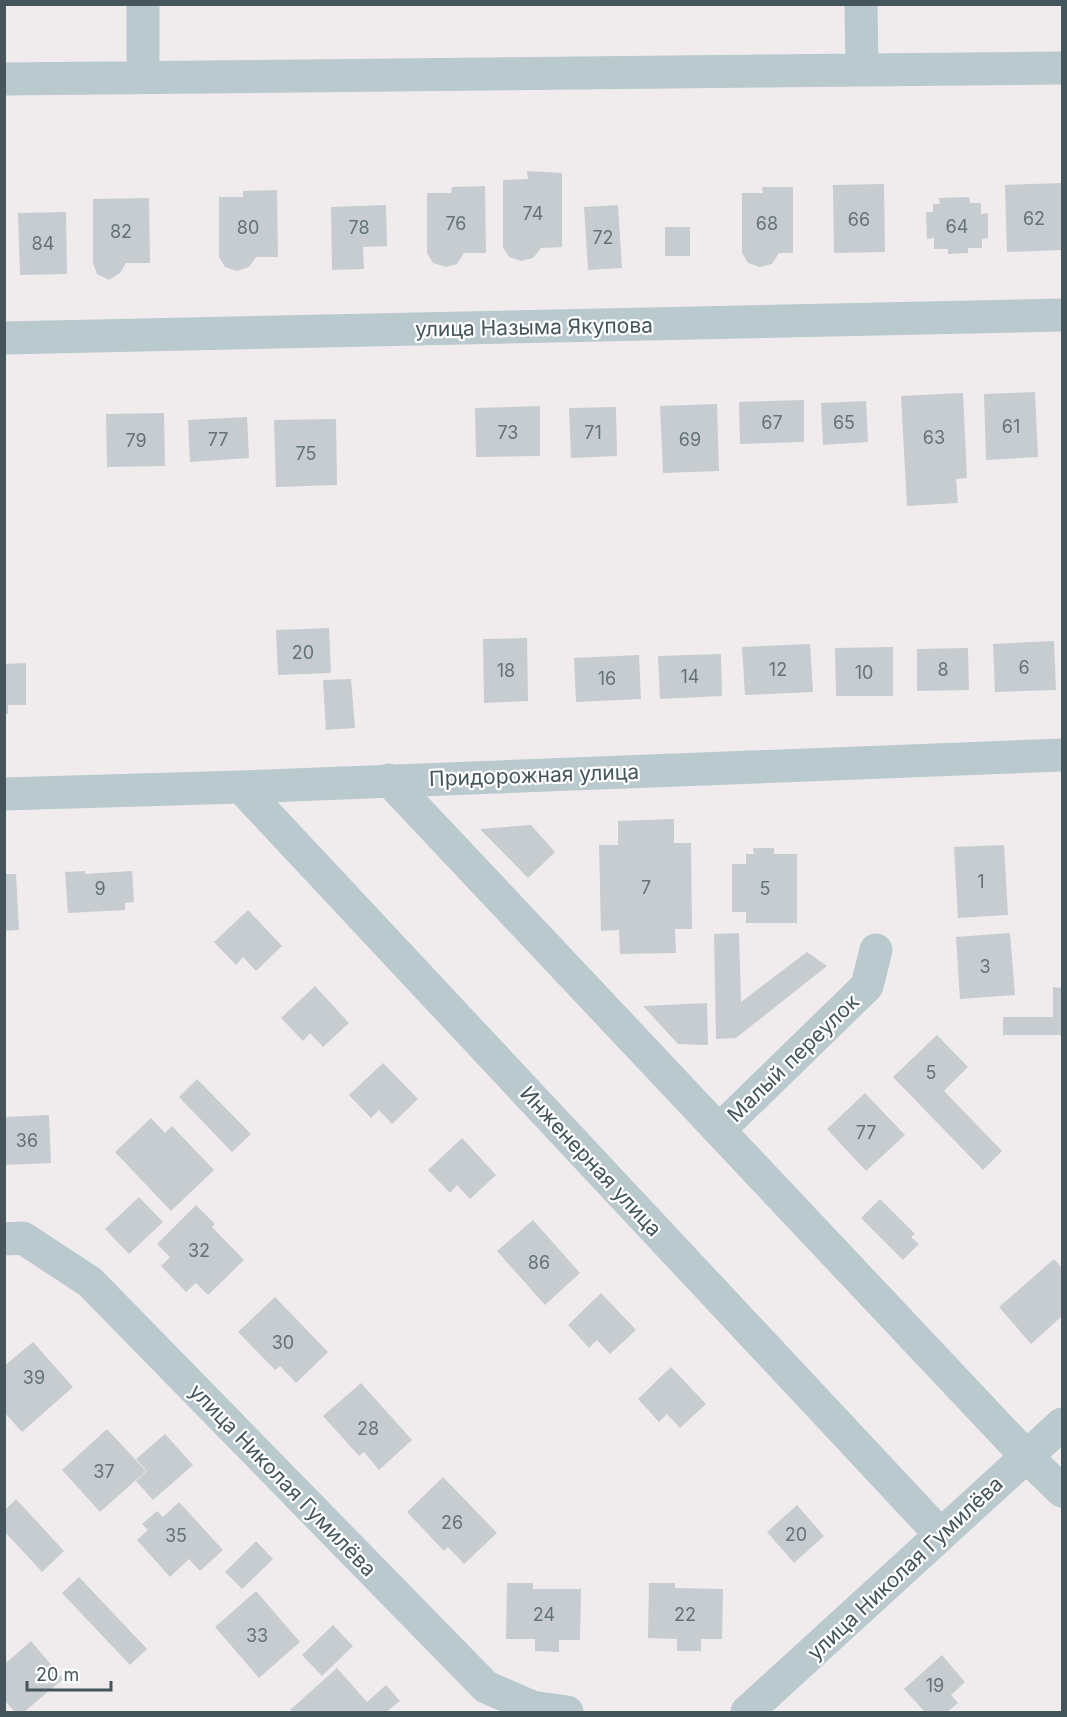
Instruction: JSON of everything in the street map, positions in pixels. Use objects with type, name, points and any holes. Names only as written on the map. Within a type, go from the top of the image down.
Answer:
[{"type":"street","points":[[143,4],[143,78]]},
{"type":"street","points":[[861,4],[862,70]]},
{"type":"street","points":[[4,79],[1062,68]]},
{"type":"street","name":"улица Назыма Якупова","points":[[4,338],[1062,315]]},
{"type":"street","name":"Придорожная улица","points":[[4,794],[1062,755]]},
{"type":"street","points":[[389,780],[1026,1456],[1062,1491]]},
{"type":"street","name":"Инженерная улица","points":[[241,787],[941,1535]]},
{"type":"street","name":"Малый переулок","points":[[719,1130],[867,986],[876,950]]},
{"type":"street","name":"улица Николая Гумилёва","points":[[4,1239],[23,1238],[90,1282],[486,1687],[532,1707],[567,1713]]},
{"type":"street","name":"улица Николая Гумилёва","points":[[747,1713],[1062,1424]]},
{"type":"building","points":[[527,171],[562,173],[562,247],[541,248],[533,258],[521,261],[509,257],[503,247],[503,180],[528,179]]},
{"type":"building","points":[[1062,183],[1062,250],[1007,252],[1005,185]]},
{"type":"building","points":[[884,184],[885,252],[834,253],[833,185]]},
{"type":"building","points":[[485,186],[486,253],[464,253],[457,264],[446,267],[433,263],[427,253],[427,193],[451,193],[452,187]]},
{"type":"building","points":[[762,187],[793,187],[793,253],[779,253],[772,264],[760,267],[748,263],[742,253],[742,193],[763,193]]},
{"type":"building","points":[[277,190],[278,257],[256,257],[249,267],[237,271],[225,267],[219,257],[219,197],[243,197],[243,191]]},
{"type":"building","points":[[969,197],[970,203],[981,203],[981,214],[988,213],[988,238],[982,239],[982,248],[968,248],[968,253],[948,254],[948,249],[934,249],[934,238],[927,239],[926,212],[933,212],[933,204],[940,204],[939,198]]},
{"type":"building","points":[[149,198],[150,263],[126,263],[120,273],[109,280],[97,274],[93,263],[93,199]]},
{"type":"building","points":[[386,205],[387,246],[363,247],[364,269],[332,270],[331,207]]},
{"type":"building","points":[[618,205],[622,268],[588,270],[584,207]]},
{"type":"building","points":[[66,212],[67,274],[20,275],[18,213]]},
{"type":"building","points":[[665,227],[690,227],[690,256],[665,256]]},
{"type":"building","points":[[1035,392],[1038,457],[986,460],[984,394]]},
{"type":"building","points":[[963,393],[967,478],[956,479],[958,503],[907,506],[901,396]]},
{"type":"building","points":[[804,400],[804,442],[740,444],[739,402]]},
{"type":"building","points":[[866,401],[868,442],[823,445],[821,403]]},
{"type":"building","points":[[717,404],[719,471],[663,473],[660,406]]},
{"type":"building","points":[[540,406],[540,456],[476,457],[475,408]]},
{"type":"building","points":[[616,407],[617,456],[571,458],[569,408]]},
{"type":"building","points":[[164,413],[165,466],[107,467],[106,414]]},
{"type":"building","points":[[247,417],[249,458],[190,462],[188,420]]},
{"type":"building","points":[[336,419],[337,485],[276,487],[274,420]]},
{"type":"building","points":[[329,628],[331,673],[278,675],[276,630]]},
{"type":"building","points":[[527,638],[528,701],[484,703],[483,639]]},
{"type":"building","points":[[1054,641],[1056,690],[995,692],[993,644]]},
{"type":"building","points":[[810,644],[813,692],[745,695],[742,647]]},
{"type":"building","points":[[893,647],[893,696],[836,696],[835,648]]},
{"type":"building","points":[[968,648],[969,690],[917,691],[917,649]]},
{"type":"building","points":[[721,654],[722,696],[660,699],[658,656]]},
{"type":"building","points":[[639,655],[641,699],[576,702],[574,658]]},
{"type":"building","points":[[26,663],[26,705],[8,705],[8,714],[4,714],[4,664]]},
{"type":"building","points":[[351,679],[355,728],[326,730],[323,680]]},
{"type":"building","points":[[674,819],[674,843],[691,843],[692,929],[675,929],[676,953],[620,954],[619,930],[601,931],[599,845],[618,845],[618,821]]},
{"type":"building","points":[[531,825],[555,852],[528,878],[480,829]]},
{"type":"building","points":[[1004,845],[1008,915],[958,918],[954,847]]},
{"type":"building","points":[[753,848],[774,848],[774,854],[797,854],[797,923],[746,923],[746,912],[732,912],[732,864],[746,864],[746,854],[754,854]]},
{"type":"building","points":[[85,871],[85,874],[132,871],[134,902],[125,903],[125,910],[68,913],[65,872]]},
{"type":"building","points":[[4,874],[16,874],[19,930],[4,931]]},
{"type":"building","points":[[248,910],[282,946],[256,971],[243,957],[236,965],[214,942]]},
{"type":"building","points":[[739,933],[741,1002],[807,952],[827,966],[736,1038],[716,1039],[714,934]]},
{"type":"building","points":[[1010,933],[1015,995],[960,999],[956,937]]},
{"type":"building","points":[[315,986],[349,1023],[323,1047],[310,1033],[303,1041],[281,1018]]},
{"type":"building","points":[[1053,987],[1062,988],[1062,1035],[1003,1035],[1003,1017],[1053,1017]]},
{"type":"building","points":[[707,1003],[708,1045],[678,1044],[643,1006]]},
{"type":"building","points":[[937,1035],[968,1067],[944,1091],[1002,1151],[983,1170],[893,1077]]},
{"type":"building","points":[[383,1063],[418,1099],[392,1124],[379,1110],[371,1118],[349,1095]]},
{"type":"building","points":[[197,1079],[251,1134],[232,1152],[179,1097]]},
{"type":"building","points":[[865,1093],[905,1135],[866,1171],[827,1129]]},
{"type":"building","points":[[49,1115],[51,1163],[4,1165],[4,1117]]},
{"type":"building","points":[[151,1118],[165,1133],[172,1126],[214,1170],[171,1211],[115,1152]]},
{"type":"building","points":[[462,1138],[496,1175],[470,1199],[457,1185],[450,1193],[428,1170]]},
{"type":"building","points":[[139,1197],[163,1222],[129,1254],[105,1229]]},
{"type":"building","points":[[880,1199],[915,1234],[911,1237],[919,1244],[903,1260],[861,1218]]},
{"type":"building","points":[[196,1205],[215,1224],[212,1227],[244,1260],[208,1295],[196,1283],[186,1292],[161,1266],[170,1257],[157,1244]]},
{"type":"building","points":[[533,1220],[580,1273],[545,1305],[497,1251]]},
{"type":"building","points":[[1054,1259],[1062,1268],[1062,1316],[1031,1344],[999,1307]]},
{"type":"building","points":[[601,1293],[636,1330],[610,1354],[597,1340],[589,1348],[568,1325]]},
{"type":"building","points":[[275,1297],[328,1352],[296,1383],[280,1366],[275,1370],[238,1332]]},
{"type":"building","points":[[33,1342],[73,1387],[22,1432],[4,1412],[4,1366]]},
{"type":"building","points":[[671,1367],[706,1404],[680,1428],[667,1414],[659,1422],[638,1399]]},
{"type":"building","points":[[361,1383],[412,1440],[379,1470],[364,1452],[359,1456],[323,1416]]},
{"type":"building","points":[[107,1429],[146,1471],[100,1512],[62,1470]]},
{"type":"building","points":[[165,1434],[193,1465],[153,1500],[136,1481],[147,1471],[136,1459]]},
{"type":"building","points":[[443,1477],[497,1533],[464,1564],[448,1547],[444,1551],[407,1512]]},
{"type":"building","points":[[16,1499],[64,1551],[42,1572],[5,1532],[5,1510]]},
{"type":"building","points":[[179,1502],[223,1550],[200,1571],[189,1559],[170,1577],[137,1540],[148,1530],[142,1524],[157,1511],[163,1517]]},
{"type":"building","points":[[797,1505],[824,1536],[794,1563],[767,1532]]},
{"type":"building","points":[[256,1541],[273,1559],[242,1589],[225,1572]]},
{"type":"building","points":[[79,1577],[147,1649],[130,1665],[62,1593]]},
{"type":"building","points":[[507,1583],[533,1583],[533,1589],[581,1589],[580,1640],[559,1640],[559,1652],[535,1651],[535,1639],[506,1639]]},
{"type":"building","points":[[649,1583],[675,1583],[675,1588],[723,1589],[722,1639],[701,1639],[701,1651],[677,1651],[677,1639],[648,1638]]},
{"type":"building","points":[[256,1591],[300,1642],[259,1678],[215,1627]]},
{"type":"building","points":[[333,1625],[353,1646],[322,1676],[302,1655]]},
{"type":"building","points":[[31,1641],[63,1679],[24,1712],[15,1712],[4,1702],[4,1659],[7,1662]]},
{"type":"building","points":[[942,1655],[965,1682],[951,1695],[958,1703],[947,1712],[925,1712],[904,1689]]},
{"type":"building","points":[[337,1668],[367,1702],[386,1685],[400,1701],[386,1712],[292,1712],[290,1710]]}]
